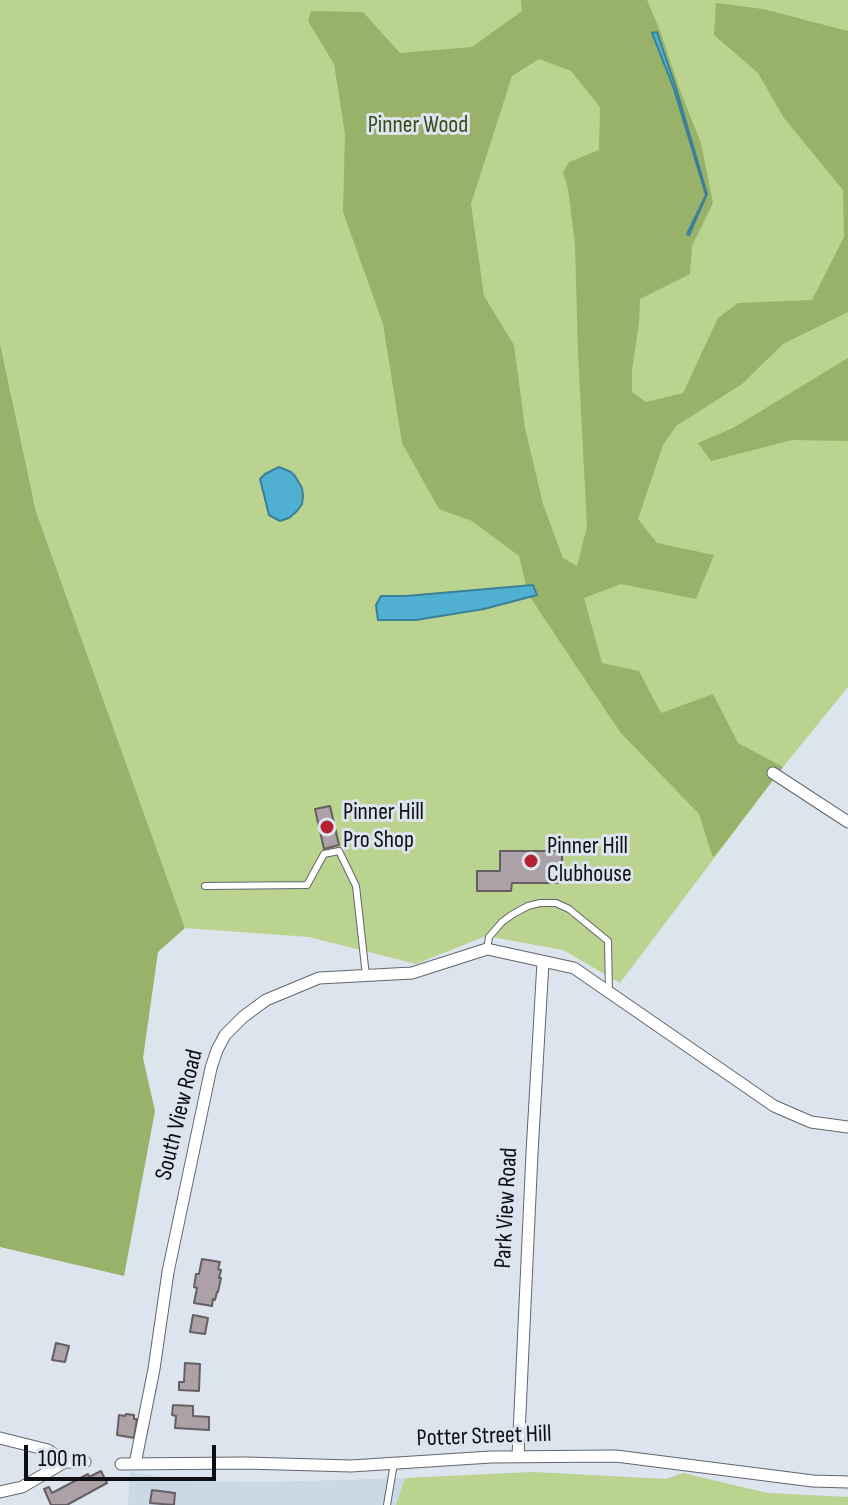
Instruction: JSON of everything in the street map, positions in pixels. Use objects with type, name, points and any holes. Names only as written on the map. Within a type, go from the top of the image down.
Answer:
[{"type":"street","points":[[773,773],[848,822]]},
{"type":"street","points":[[487,949],[574,968],[774,1106],[811,1122],[848,1127]]},
{"type":"street","name":"South View Road","points":[[135,1464],[154,1369],[168,1272],[208,1078],[225,1035],[266,1000],[319,978],[412,973],[487,949]]},
{"type":"street","name":"Park View Road","points":[[518,1456],[543,962]]},
{"type":"street","points":[[0,1438],[48,1450],[65,1462]]},
{"type":"street","name":"Potter Street Hill","points":[[121,1464],[351,1466],[518,1456],[616,1456],[813,1481],[848,1482]]},
{"type":"street","points":[[0,1492],[22,1487],[65,1462],[85,1462]]},
{"type":"lane","points":[[205,886],[307,885],[324,854],[339,851],[356,886],[366,976]]},
{"type":"lane","points":[[487,949],[489,937],[513,914],[528,906],[556,903],[569,909],[608,941],[609,993]]},
{"type":"lane","points":[[387,1505],[394,1463]]},
{"type":"shaded area","points":[[130,1472],[189,1481],[267,1482],[532,1472],[666,1479],[683,1473],[767,1493],[848,1497],[848,1505],[128,1505]]},
{"type":"green space","points":[[0,0],[848,0],[848,687],[783,767],[620,983],[563,950],[486,936],[416,964],[309,937],[185,928],[36,510],[0,342]]},
{"type":"green space","name":"Pinner Wood","points":[[521,0],[647,0],[701,143],[713,203],[692,246],[690,274],[640,299],[632,392],[646,402],[683,393],[718,318],[738,303],[812,300],[844,237],[843,190],[784,118],[758,73],[714,35],[716,3],[763,9],[848,31],[848,312],[783,344],[742,384],[676,426],[663,445],[638,519],[657,543],[714,555],[696,599],[621,584],[584,598],[602,663],[639,671],[661,713],[713,694],[738,743],[783,767],[714,857],[699,814],[620,732],[528,594],[519,556],[472,521],[439,509],[402,443],[383,324],[343,212],[345,133],[334,64],[308,21],[311,11],[363,12],[400,53],[472,47],[522,11]],"holes":[[[539,59],[571,71],[600,107],[599,150],[569,162],[563,172],[575,245],[587,527],[577,566],[563,558],[543,504],[525,428],[514,345],[484,296],[471,204],[512,76]]]},
{"type":"green space","points":[[0,343],[36,511],[185,928],[158,952],[143,1058],[155,1111],[124,1276],[0,1247]]},
{"type":"green space","points":[[848,358],[848,441],[792,440],[711,461],[698,443],[733,428]]},
{"type":"green space","points":[[532,1472],[666,1479],[683,1473],[767,1493],[848,1497],[848,1505],[396,1505],[405,1478]]},
{"type":"water","points":[[657,32],[707,194],[689,235],[706,195],[674,89],[652,33]]},
{"type":"water","points":[[279,467],[295,476],[303,496],[297,511],[280,521],[269,515],[260,479]]},
{"type":"water","points":[[533,585],[537,595],[484,609],[416,620],[378,620],[376,605],[381,596]]},
{"type":"building","name":"Pinner Hill Pro Shop","points":[[330,806],[339,845],[324,849],[315,809]]},
{"type":"building","name":"Pinner Hill Clubhouse","points":[[500,851],[562,851],[562,883],[512,883],[511,891],[477,891],[477,871],[500,871]]},
{"type":"building","points":[[202,1259],[220,1262],[218,1269],[221,1270],[221,1278],[212,1306],[194,1303],[196,1274],[199,1274]]},
{"type":"building","points":[[193,1315],[208,1318],[205,1334],[190,1332]]},
{"type":"building","points":[[56,1343],[69,1346],[65,1362],[52,1360]]},
{"type":"building","points":[[185,1363],[200,1364],[199,1391],[179,1390],[179,1382],[184,1382]]},
{"type":"building","points":[[173,1405],[193,1406],[193,1416],[209,1417],[209,1430],[175,1428]]},
{"type":"building","points":[[119,1415],[134,1415],[137,1419],[134,1438],[117,1435]]},
{"type":"building","points":[[101,1471],[107,1483],[67,1505],[51,1505],[44,1489],[49,1487],[52,1493],[88,1474],[89,1477]]},
{"type":"building","points":[[152,1490],[175,1493],[174,1505],[150,1503]]},
{"type":"place","name":"Pinner Hill Pro Shop","points":[[327,827]]},
{"type":"place","name":"Pinner Hill Clubhouse","points":[[531,861]]}]
